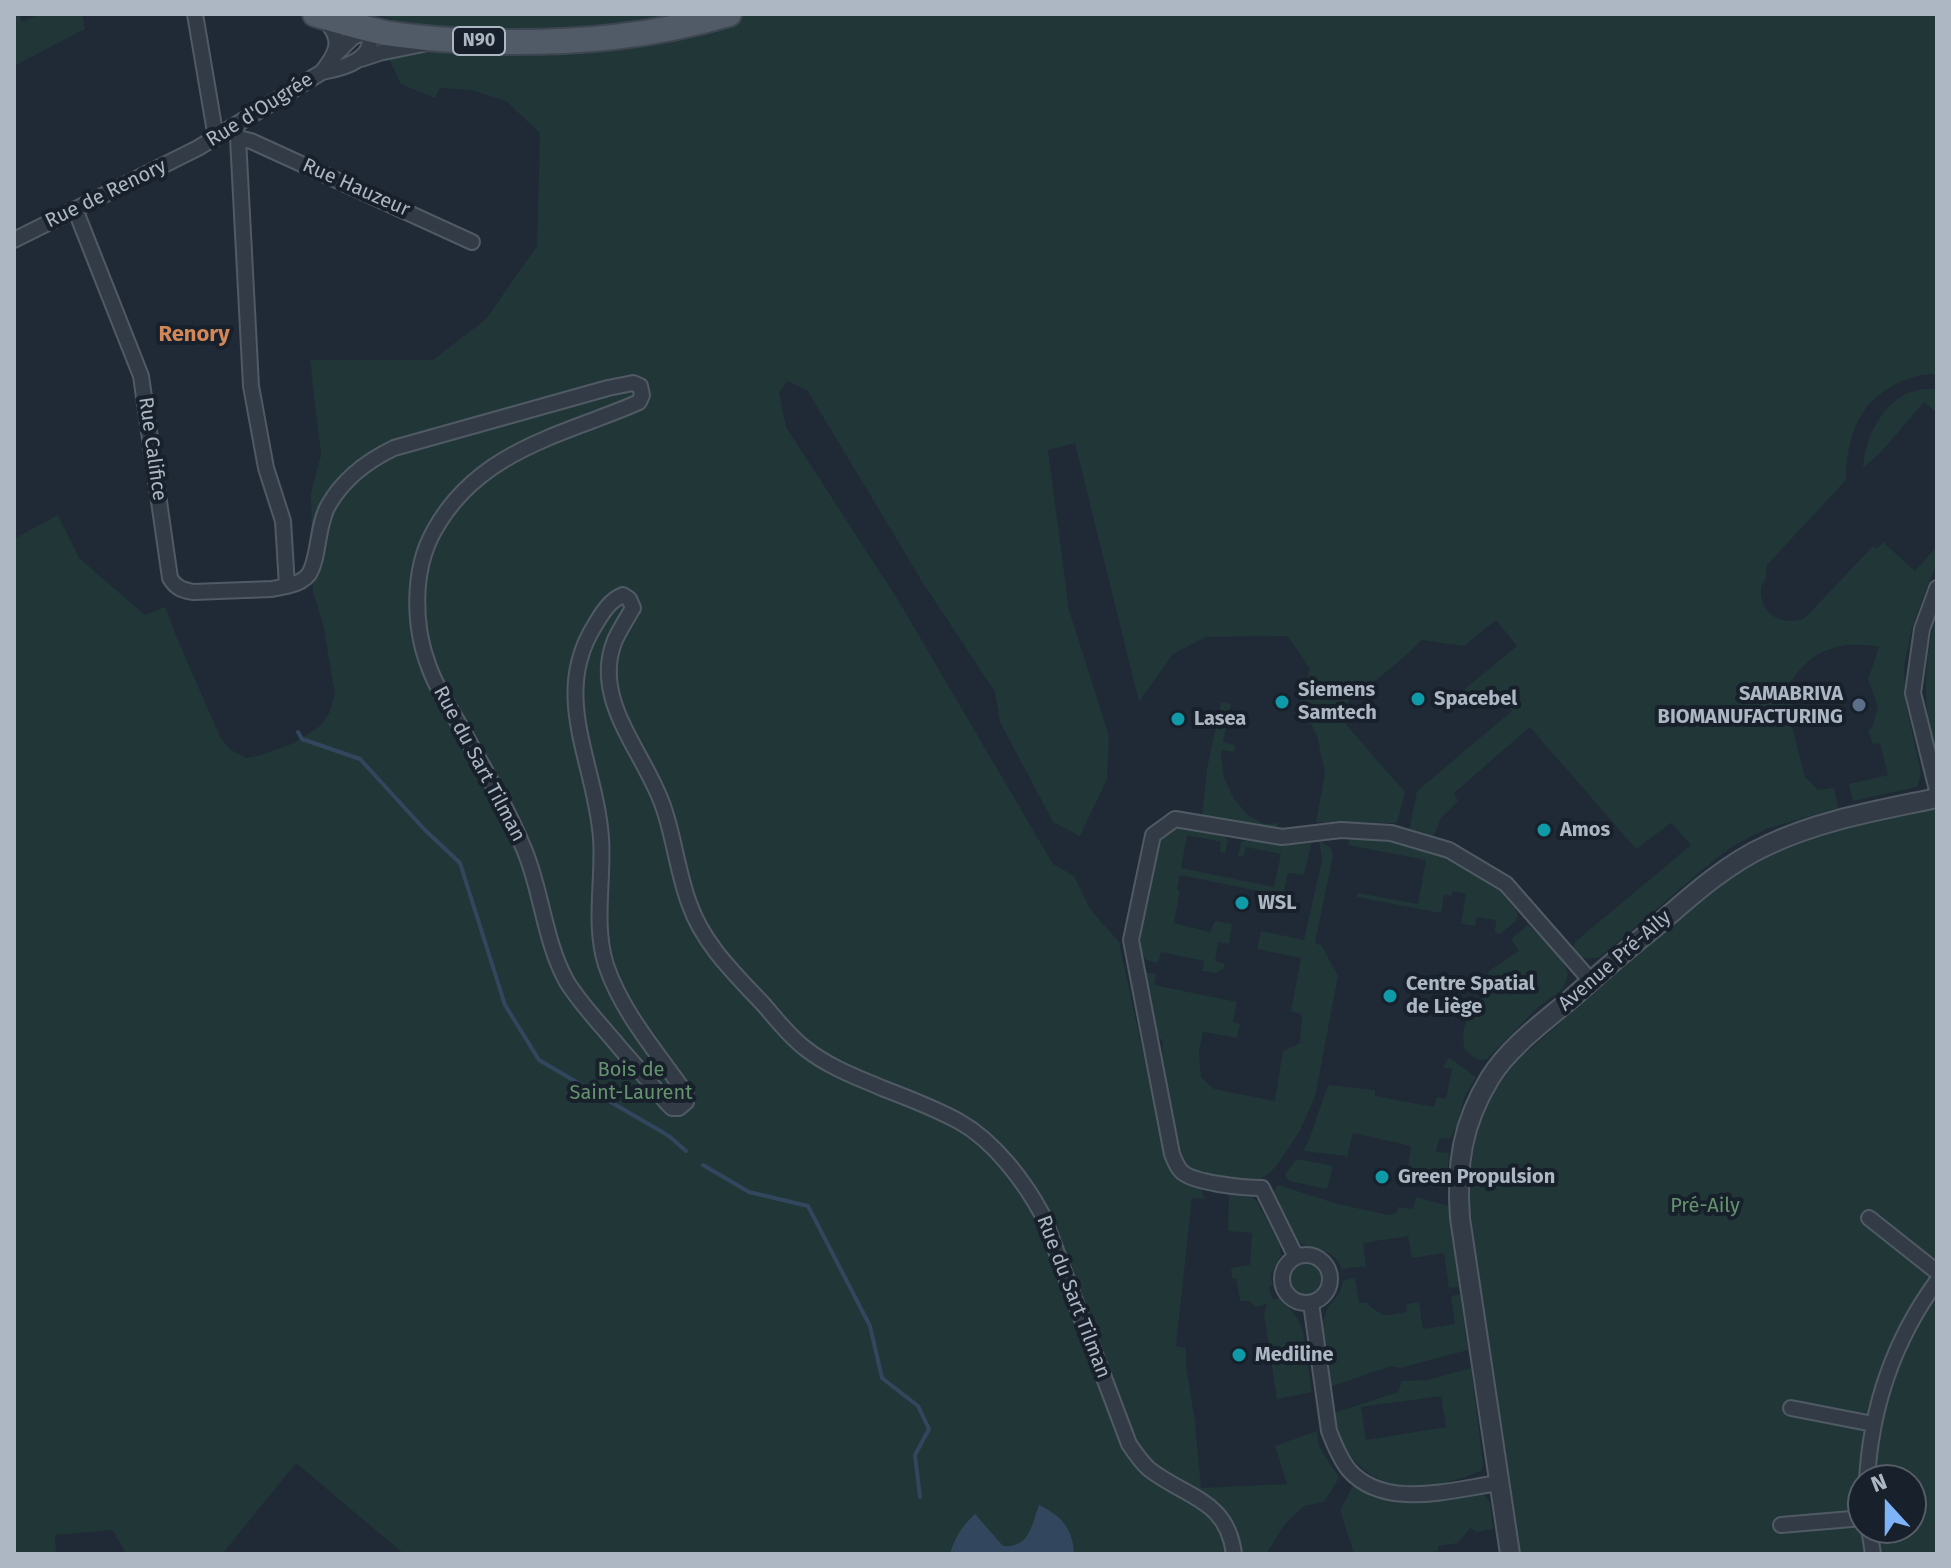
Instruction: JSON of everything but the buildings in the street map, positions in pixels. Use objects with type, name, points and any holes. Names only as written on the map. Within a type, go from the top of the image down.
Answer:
[{"type":"main road","name":"Rue d'Ougrée","points":[[368,29],[444,40],[590,41],[658,31],[729,14]]},
{"type":"main road","name":"N90","points":[[318,15],[368,29]]},
{"type":"street","points":[[195,14],[216,138]]},
{"type":"street","points":[[318,15],[335,33],[334,56]]},
{"type":"street","points":[[354,62],[369,49],[368,29]]},
{"type":"street","name":"Rue d'Ougrée","points":[[198,148],[236,132],[322,72],[352,38],[368,29]]},
{"type":"street","name":"Rue d'Ougrée","points":[[322,72],[338,70],[379,53],[444,40]]},
{"type":"street","points":[[236,132],[251,386],[264,460],[283,521],[287,586]]},
{"type":"street","name":"Rue Hauzeur","points":[[236,132],[472,242]]},
{"type":"street","name":"Rue de Renory","points":[[14,240],[198,148]]},
{"type":"street","name":"Rue Califice","points":[[75,209],[141,376],[170,578],[174,586],[193,592],[287,586]]},
{"type":"street","name":"Rue du Sart Tilman","points":[[287,586],[302,581],[311,571],[319,528],[341,486],[375,457],[394,448],[608,388],[633,383],[640,386],[642,395],[639,402],[528,446],[502,459],[475,479],[434,531],[422,563],[418,588],[420,632],[428,666],[517,832],[566,980],[584,1007],[667,1103],[672,1108],[679,1108],[686,1102],[686,1094],[620,997],[605,962],[601,940],[602,840],[595,793],[576,720],[575,696],[582,649],[601,616],[615,598],[623,595],[633,608],[615,639],[610,657],[610,691],[614,706],[663,806],[682,884],[699,927],[716,952],[804,1048],[845,1072],[962,1123],[1017,1175],[1043,1216],[1129,1444],[1148,1468],[1214,1510],[1227,1526],[1234,1554]]},
{"type":"street","points":[[1937,588],[1922,629],[1913,693],[1937,790]]},
{"type":"street","name":"Avenue Pré-Aily","points":[[1510,1554],[1460,1218],[1458,1165],[1469,1120],[1490,1078],[1509,1053],[1591,981],[1735,863],[1767,845],[1822,823],[1937,798]]},
{"type":"street","points":[[1296,1257],[1262,1188],[1193,1179],[1179,1170],[1172,1154],[1131,940],[1153,835],[1175,819],[1282,837],[1341,830],[1391,833],[1449,850],[1506,884],[1591,981]]},
{"type":"street","points":[[1869,1218],[1937,1272]]},
{"type":"street","points":[[1312,1255],[1325,1263],[1329,1270],[1326,1293],[1311,1303],[1290,1298],[1282,1284],[1284,1268],[1296,1257],[1312,1255]]},
{"type":"street","points":[[1869,1464],[1873,1424],[1898,1345],[1937,1281]]},
{"type":"street","points":[[1311,1303],[1329,1431],[1349,1469],[1376,1488],[1410,1496],[1500,1483]]},
{"type":"street","points":[[1791,1408],[1873,1424]]},
{"type":"street","points":[[1781,1525],[1847,1519]]},
{"type":"green space","points":[[14,14],[19,14],[22,22],[40,14],[82,14],[85,29],[14,66]]},
{"type":"green space","name":"Bois de Saint-Laurent","points":[[368,14],[1937,14],[1937,374],[1905,380],[1868,405],[1852,437],[1846,480],[1767,565],[1761,589],[1764,606],[1774,617],[1797,620],[1805,618],[1873,546],[1877,549],[1883,542],[1915,571],[1937,546],[1937,564],[1912,628],[1904,666],[1906,704],[1921,773],[1917,787],[1853,801],[1849,784],[1888,775],[1880,743],[1873,744],[1868,730],[1872,728],[1878,707],[1868,679],[1879,647],[1836,647],[1812,658],[1793,679],[1786,693],[1795,696],[1789,715],[1805,777],[1818,790],[1834,788],[1838,808],[1766,829],[1733,846],[1600,957],[1576,955],[1575,942],[1691,845],[1671,823],[1636,849],[1530,727],[1454,793],[1458,801],[1441,818],[1433,837],[1409,831],[1417,791],[1512,711],[1504,702],[1474,706],[1461,692],[1517,646],[1496,620],[1464,646],[1422,640],[1335,712],[1405,792],[1397,823],[1316,822],[1325,773],[1317,735],[1299,703],[1310,669],[1288,636],[1206,637],[1173,654],[1139,702],[1075,443],[1048,450],[1069,610],[1109,736],[1107,779],[1080,836],[1053,822],[1000,722],[995,692],[923,583],[807,390],[787,381],[779,393],[786,427],[898,600],[1053,864],[1074,876],[1090,909],[1119,942],[1167,1164],[1175,1177],[1200,1188],[1205,1199],[1192,1198],[1176,1346],[1186,1348],[1201,1488],[1287,1484],[1275,1446],[1317,1431],[1319,1446],[1339,1478],[1324,1502],[1304,1506],[1285,1524],[1266,1554],[404,1554],[296,1463],[222,1554],[127,1554],[112,1530],[55,1535],[56,1554],[14,1554],[14,539],[58,515],[79,558],[145,615],[165,607],[221,739],[231,750],[247,758],[294,743],[319,727],[329,713],[335,694],[323,624],[313,592],[311,493],[321,455],[310,360],[433,360],[486,319],[537,246],[540,133],[506,101],[471,90],[440,88],[435,98],[401,84],[389,59],[392,19]]},
{"type":"green space","points":[[1923,389],[1937,389],[1937,413],[1924,402],[1882,451],[1863,468],[1870,437],[1880,417],[1904,395]]},
{"type":"green space","points":[[1937,614],[1937,773],[1930,732],[1926,674]]},
{"type":"green space","points":[[1221,702],[1231,704],[1223,742],[1235,745],[1234,752],[1222,750],[1224,778],[1234,799],[1248,815],[1264,824],[1280,823],[1274,830],[1202,817],[1207,769]]},
{"type":"green space","name":"Pré-Aily","points":[[1937,807],[1937,1554],[1517,1554],[1468,1193],[1472,1160],[1487,1105],[1520,1058],[1741,869],[1816,834]]},
{"type":"green space","points":[[1179,826],[1220,833],[1228,840],[1225,853],[1220,852],[1221,842],[1187,835],[1181,868],[1274,887],[1281,854],[1246,847],[1244,856],[1238,856],[1241,842],[1249,839],[1279,845],[1312,841],[1304,875],[1288,873],[1283,896],[1180,875],[1174,923],[1210,932],[1215,921],[1232,924],[1229,944],[1218,942],[1215,961],[1225,964],[1216,973],[1202,971],[1204,961],[1161,952],[1158,963],[1146,960],[1140,953],[1159,841],[1162,835]]},
{"type":"green space","points":[[1350,836],[1384,838],[1426,848],[1455,861],[1496,886],[1518,913],[1516,921],[1500,934],[1495,933],[1496,920],[1477,917],[1475,926],[1461,924],[1466,894],[1453,891],[1452,896],[1444,895],[1441,913],[1357,897],[1358,893],[1418,904],[1426,860],[1348,845]]},
{"type":"green space","points":[[1319,840],[1331,848],[1333,856],[1315,943],[1322,946],[1338,976],[1315,1097],[1299,1132],[1278,1164],[1259,1180],[1250,1182],[1194,1172],[1185,1164],[1173,1127],[1165,1093],[1163,1042],[1154,1030],[1142,977],[1146,972],[1156,974],[1154,985],[1237,1002],[1233,1022],[1240,1024],[1237,1038],[1203,1032],[1199,1052],[1201,1077],[1214,1089],[1275,1101],[1283,1051],[1300,1043],[1302,1015],[1291,1011],[1301,958],[1257,949],[1261,931],[1304,940],[1322,860]]},
{"type":"green space","points":[[1528,925],[1560,955],[1568,974],[1563,989],[1538,1007],[1487,1059],[1477,1059],[1464,1048],[1467,1014],[1478,1015],[1489,971],[1519,951],[1511,939]]},
{"type":"green space","points":[[1449,1058],[1476,1077],[1464,1098],[1451,1138],[1439,1139],[1436,1152],[1449,1153],[1447,1183],[1443,1188],[1419,1185],[1422,1170],[1408,1167],[1411,1146],[1353,1133],[1347,1156],[1303,1151],[1328,1085],[1375,1090],[1375,1096],[1434,1107],[1437,1097],[1446,1099],[1452,1069],[1443,1067]]},
{"type":"green space","points":[[1297,1159],[1333,1166],[1327,1189],[1289,1181],[1285,1174]]},
{"type":"green space","points":[[1278,1185],[1338,1204],[1389,1215],[1397,1213],[1398,1207],[1413,1209],[1416,1197],[1449,1206],[1459,1287],[1449,1288],[1444,1253],[1412,1258],[1408,1236],[1363,1243],[1366,1266],[1342,1269],[1334,1256],[1306,1246],[1291,1234],[1275,1202],[1274,1191]]},
{"type":"green space","points":[[1229,1194],[1253,1198],[1279,1243],[1281,1255],[1271,1274],[1272,1284],[1269,1288],[1273,1300],[1281,1297],[1303,1330],[1312,1392],[1277,1399],[1264,1314],[1267,1304],[1256,1307],[1249,1301],[1240,1301],[1236,1278],[1232,1278],[1231,1268],[1250,1265],[1252,1233],[1228,1231]]},
{"type":"green space","points":[[1306,1264],[1317,1268],[1321,1279],[1317,1290],[1306,1294],[1295,1290],[1291,1279],[1295,1268]]},
{"type":"green space","points":[[1355,1278],[1359,1303],[1366,1302],[1381,1314],[1407,1312],[1406,1304],[1419,1302],[1423,1329],[1455,1324],[1451,1296],[1460,1294],[1468,1350],[1400,1368],[1391,1366],[1330,1387],[1323,1322],[1327,1309],[1340,1292],[1343,1280]]},
{"type":"green space","points":[[1471,1368],[1483,1464],[1481,1471],[1457,1480],[1410,1486],[1370,1474],[1354,1460],[1342,1440],[1334,1413],[1398,1392],[1402,1381],[1427,1380]],"holes":[[[1441,1396],[1446,1427],[1366,1440],[1361,1407]]]},
{"type":"green space","points":[[1353,1486],[1374,1498],[1409,1501],[1454,1494],[1481,1494],[1490,1503],[1493,1529],[1476,1532],[1470,1528],[1458,1543],[1438,1546],[1439,1551],[1354,1554],[1340,1510]]},
{"type":"water","points":[[1039,1505],[1065,1524],[1074,1554],[950,1554],[960,1532],[975,1514],[1003,1546],[1019,1543],[1028,1534]]},
{"type":"waterway","points":[[298,732],[302,739],[360,759],[460,863],[505,1005],[539,1060],[669,1136],[686,1151]]},
{"type":"waterway","points":[[703,1165],[749,1192],[808,1206],[870,1326],[882,1378],[918,1406],[929,1429],[915,1455],[920,1497]]},
{"type":"place","name":"Spacebel","points":[[1418,699]]},
{"type":"place","name":"Siemens Samtech","points":[[1282,702]]},
{"type":"place","name":"SAMABRIVA BIOMANUFACTURING","points":[[1859,705]]},
{"type":"place","name":"Lasea","points":[[1178,719]]},
{"type":"place","name":"Amos","points":[[1544,830]]},
{"type":"place","name":"WSL","points":[[1242,903]]},
{"type":"place","name":"Centre Spatial de Liège","points":[[1390,996]]},
{"type":"place","name":"Green Propulsion","points":[[1382,1177]]},
{"type":"place","name":"Mediline","points":[[1239,1355]]},
{"type":"district","name":"Renory","points":[[194,335]]}]
